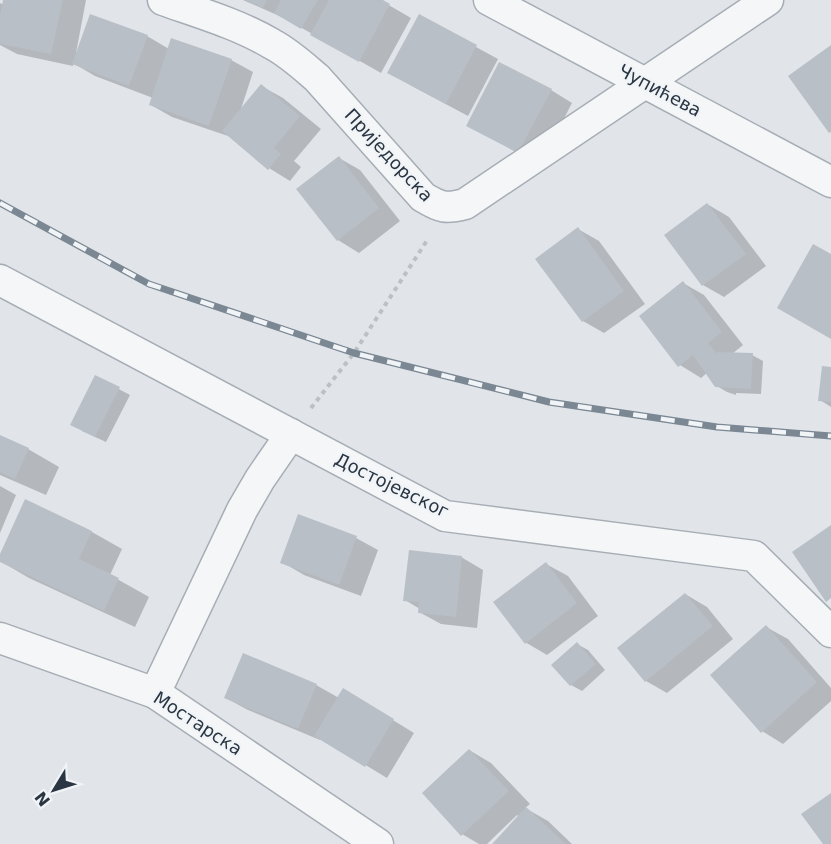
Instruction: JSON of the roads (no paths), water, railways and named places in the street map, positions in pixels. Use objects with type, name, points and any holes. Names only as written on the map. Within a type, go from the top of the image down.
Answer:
[{"type":"street","name":"Приједорска","points":[[163,0],[240,27],[274,45],[299,63],[317,78],[423,197],[437,206],[449,208],[465,204],[768,0]]},
{"type":"street","name":"Чупићева","points":[[489,0],[831,182]]},
{"type":"street","name":"Достојевског","points":[[0,280],[445,516],[754,556],[831,632]]},
{"type":"street","points":[[156,693],[242,510],[260,478],[291,434]]},
{"type":"street","name":"Мостарска","points":[[0,638],[156,693],[378,844]]},
{"type":"railway","points":[[0,203],[149,284],[354,353],[549,402],[717,427],[831,436]]}]
